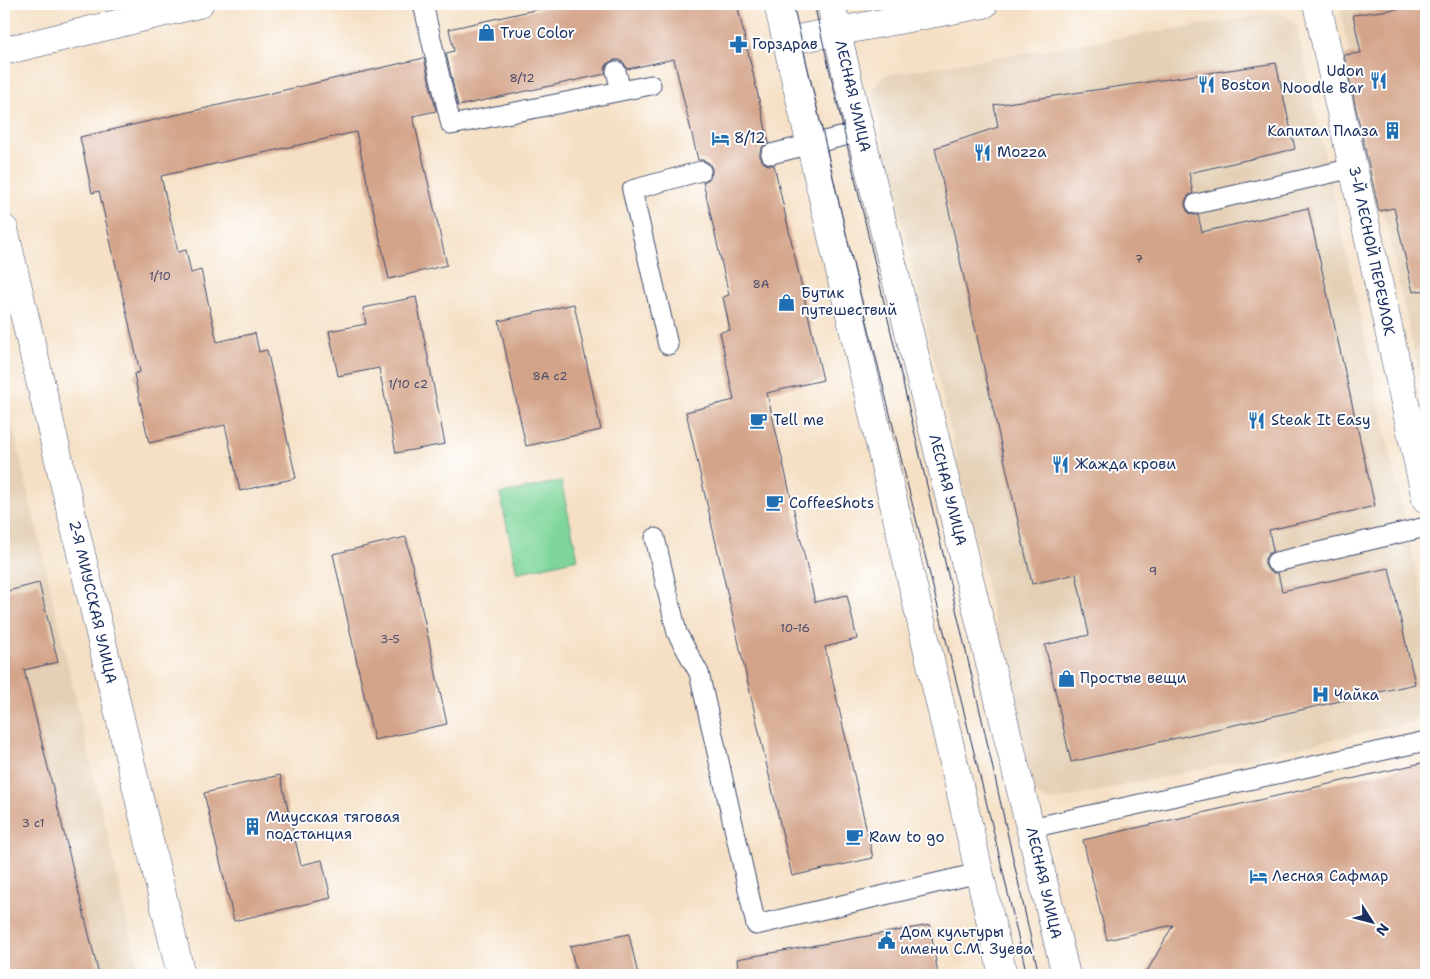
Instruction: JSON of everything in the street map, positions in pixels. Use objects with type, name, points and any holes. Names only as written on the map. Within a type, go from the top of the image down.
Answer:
[{"type":"street","points":[[4,51],[167,8],[197,4]]},
{"type":"street","points":[[778,4],[809,145],[1003,975]]},
{"type":"street","name":"ЛЕСНАЯ УЛИЦА","points":[[831,4],[1066,975]]},
{"type":"street","points":[[786,41],[984,4]]},
{"type":"street","name":"3-Й ЛЕСНОЙ ПЕРЕУЛОК","points":[[1317,4],[1420,443],[1426,499]]},
{"type":"street","name":"2-Я МИУССКАЯ УЛИЦА","points":[[4,229],[182,975]]},
{"type":"lane","points":[[423,4],[451,125],[651,85]]},
{"type":"lane","points":[[616,71],[621,91]]},
{"type":"lane","points":[[772,154],[861,132]]},
{"type":"lane","points":[[1196,204],[1354,168]]},
{"type":"lane","points":[[668,345],[632,190],[701,171]]},
{"type":"lane","points":[[1276,562],[1426,528]]},
{"type":"lane","points":[[655,538],[677,633],[699,673],[756,925],[979,874]]},
{"type":"lane","points":[[1031,828],[1426,741]]},
{"type":"shaded area","name":"Капитал Плаза","points":[[1345,4],[1426,4],[1426,408],[1341,15]]},
{"type":"shaded area","points":[[1275,13],[1285,15],[1291,19],[1297,28],[1426,616],[1426,719],[1059,800],[1045,799],[1038,796],[1034,791],[873,96],[874,87],[883,76],[890,74]]},
{"type":"shaded area","points":[[4,389],[140,975],[4,975]]},
{"type":"green space","points":[[561,481],[578,559],[517,573],[500,494]]},
{"type":"building","points":[[561,4],[737,4],[769,143],[763,146],[760,156],[763,162],[768,165],[774,165],[823,380],[767,393],[815,602],[847,595],[857,639],[825,647],[873,858],[792,876],[686,412],[734,400],[720,332],[730,330],[723,297],[729,295],[703,182],[709,179],[712,168],[709,163],[698,160],[674,59],[627,69],[620,60],[614,60],[608,63],[605,68],[605,74],[458,106],[446,53],[454,51],[449,29]]},
{"type":"building","name":"Капитал Плаза","points":[[1426,5],[1426,290],[1413,292],[1394,208],[1379,211],[1344,55],[1361,53],[1353,15]]},
{"type":"building","points":[[424,58],[436,111],[413,116],[447,265],[389,279],[356,132],[161,176],[178,252],[186,250],[191,273],[201,270],[217,342],[255,333],[259,352],[267,350],[296,478],[240,491],[225,425],[149,443],[134,374],[140,372],[99,191],[92,193],[80,137]]},
{"type":"building","points":[[1276,63],[1295,149],[1189,173],[1193,193],[1188,196],[1185,206],[1188,212],[1198,215],[1202,232],[1308,208],[1375,506],[1269,530],[1273,551],[1268,554],[1265,564],[1268,570],[1278,573],[1282,591],[1389,568],[1415,684],[1071,762],[1045,645],[1089,635],[1076,574],[1032,584],[935,148],[998,127],[994,105]]},
{"type":"building","points":[[416,297],[445,444],[396,453],[379,368],[338,376],[329,331],[366,324],[363,308]]},
{"type":"building","points":[[574,304],[601,430],[526,446],[499,321]]},
{"type":"building","points":[[406,537],[447,724],[374,740],[333,554]]},
{"type":"building","points":[[39,583],[58,662],[24,670],[99,975],[4,975],[4,592]]},
{"type":"building","name":"Лесная Сафмар","points":[[1426,762],[1426,975],[1145,975],[1173,925],[1107,940],[1083,840]]},
{"type":"building","name":"Миусская тяговая подстанция","points":[[280,775],[301,865],[322,860],[331,898],[234,921],[204,793]]},
{"type":"building","name":"Дом культуры имени С.М. Зуева","points":[[930,925],[938,975],[739,975],[737,959]]},
{"type":"building","points":[[629,934],[638,975],[577,975],[570,946]]},
{"type":"tram line","points":[[793,4],[859,289],[992,825],[1027,975]]},
{"type":"tram line","points":[[814,4],[983,724],[1039,975]]},
{"type":"place","name":"True Color","points":[[486,33]]},
{"type":"place","name":"Горздрав","points":[[738,44]]},
{"type":"place","name":"Udon Noodle Bar","points":[[1378,80]]},
{"type":"place","name":"Boston","points":[[1207,85]]},
{"type":"place","name":"Капитал Плаза","points":[[1392,131]]},
{"type":"place","name":"8/12","points":[[720,138]]},
{"type":"place","name":"Mozza","points":[[983,152]]},
{"type":"place","name":"Бутик путешествий","points":[[787,302]]},
{"type":"place","name":"Tell me","points":[[759,420]]},
{"type":"place","name":"Steak It Easy","points":[[1257,420]]},
{"type":"place","name":"Жажда крови","points":[[1061,464]]},
{"type":"place","name":"CoffeeShots","points":[[775,503]]},
{"type":"place","name":"Простые вещи","points":[[1066,678]]},
{"type":"place","name":"Чайка","points":[[1320,695]]},
{"type":"place","name":"Миусская тяговая подстанция","points":[[252,826]]},
{"type":"place","name":"Raw to go","points":[[855,837]]},
{"type":"place","name":"Лесная Сафмар","points":[[1258,876]]},
{"type":"place","name":"Дом культуры имени С.М. Зуева","points":[[886,941]]}]
